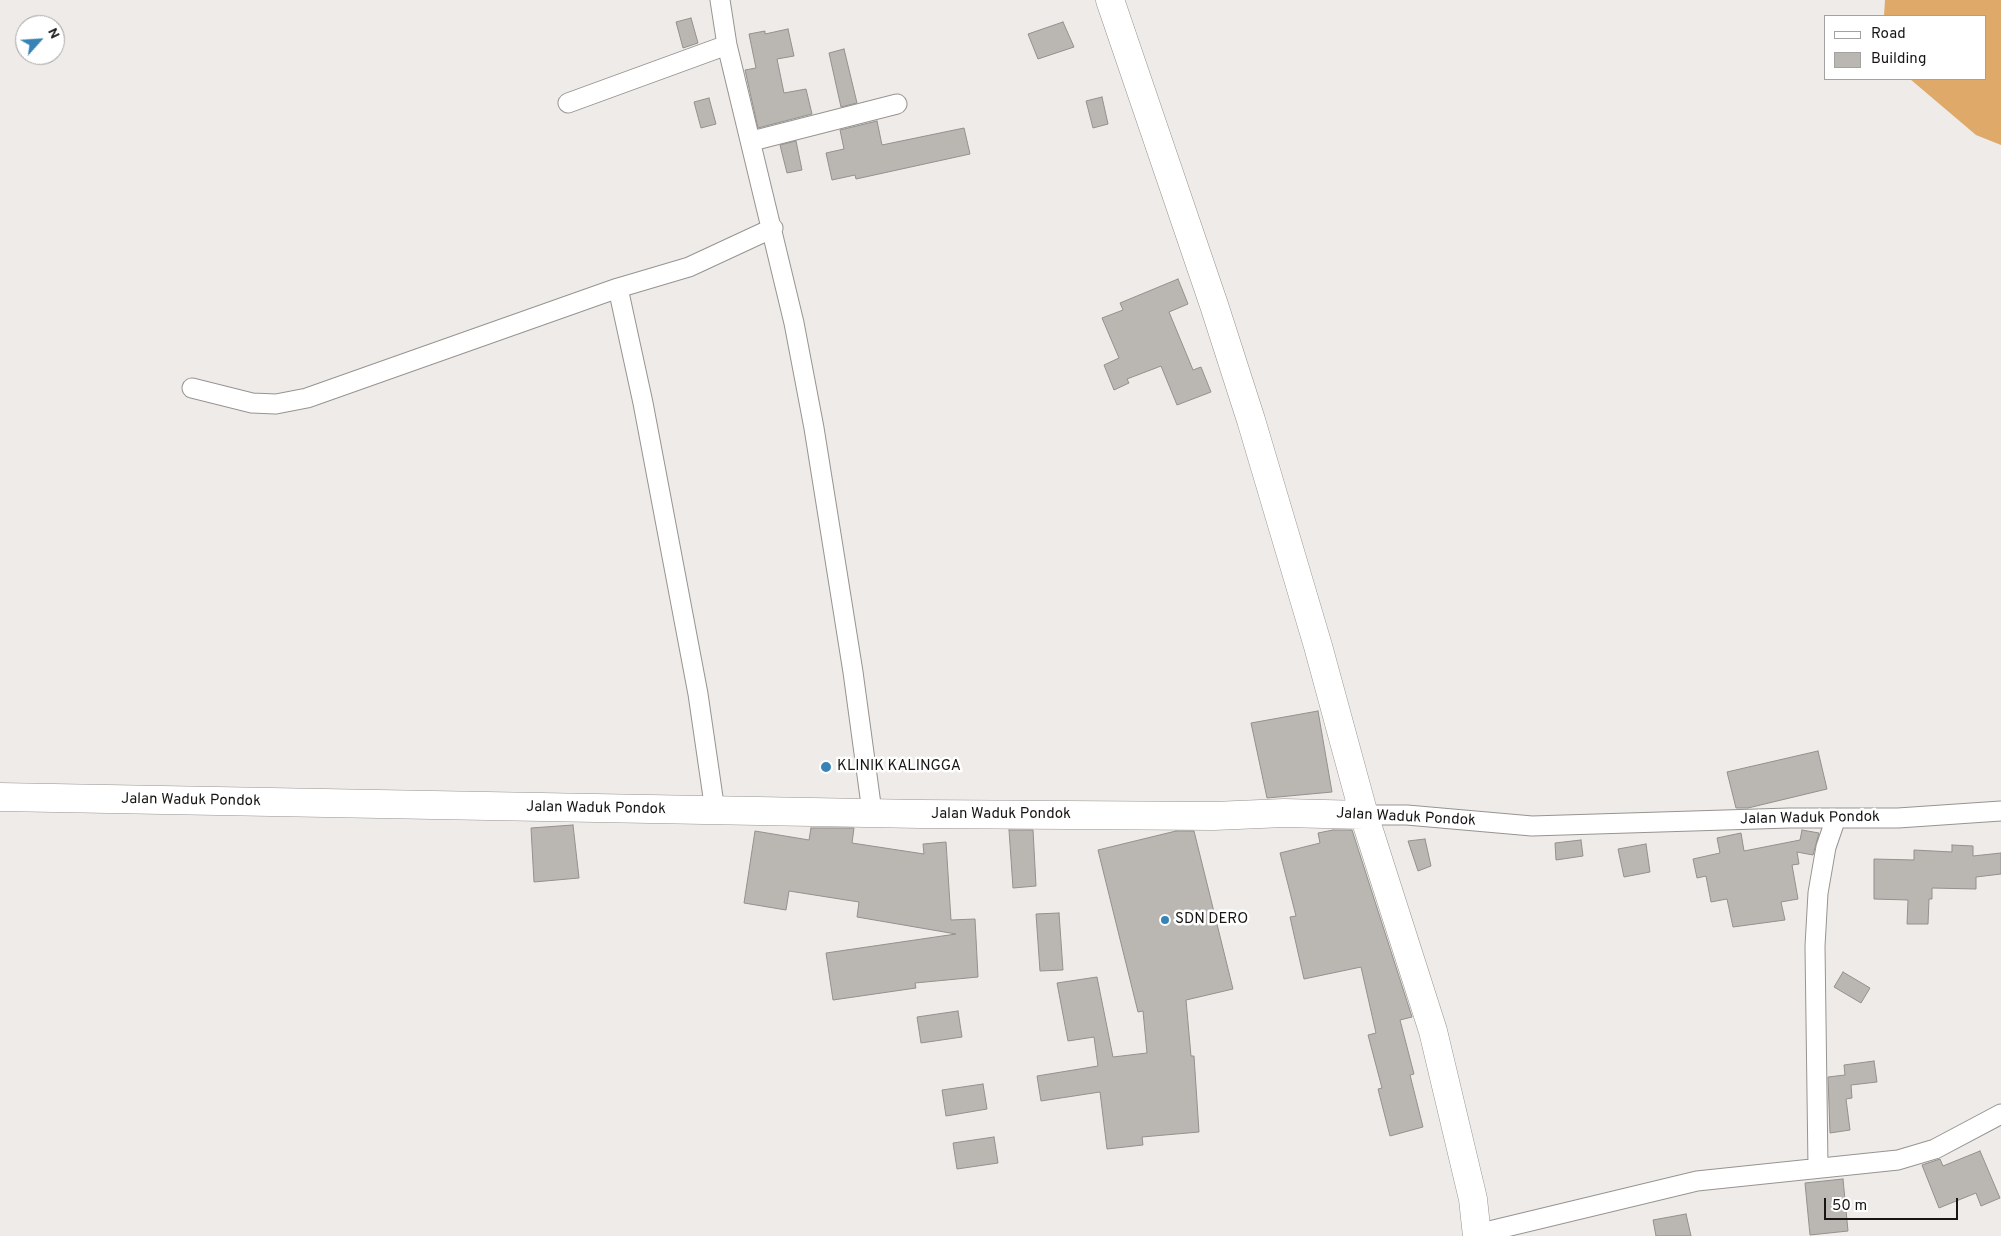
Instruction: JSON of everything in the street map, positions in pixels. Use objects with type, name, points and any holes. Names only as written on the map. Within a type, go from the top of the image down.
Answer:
[{"type":"street","points":[[720,0],[727,45],[773,228],[814,428],[854,672],[872,812]]},
{"type":"street","points":[[1110,0],[1214,305],[1251,420],[1318,646],[1364,815],[1433,1031],[1473,1199],[1477,1235],[1697,1181],[1898,1160],[1935,1149],[2001,1114]]},
{"type":"street","points":[[568,103],[727,45]]},
{"type":"street","points":[[752,141],[897,104]]},
{"type":"street","points":[[192,388],[252,403],[276,404],[307,398],[618,288],[689,267],[773,228]]},
{"type":"street","points":[[618,288],[643,403],[698,694],[715,811]]},
{"type":"street","name":"Jalan Waduk Pondok","points":[[0,797],[715,811],[1204,816],[1284,813],[1407,815],[1532,826],[1898,818],[2001,811]]},
{"type":"street","points":[[1818,1167],[1815,946],[1817,902],[1826,847],[1836,818]]},
{"type":"shaded area","points":[[1885,0],[2001,0],[2001,145],[1976,135],[1911,80],[1986,80],[1986,15],[1884,15]]},
{"type":"building","points":[[691,18],[698,43],[683,48],[676,22]]},
{"type":"building","points":[[1063,22],[1074,47],[1038,59],[1028,34]]},
{"type":"building","points":[[788,29],[794,56],[777,59],[784,93],[806,89],[812,114],[758,128],[745,70],[756,68],[749,34],[765,31],[765,34]]},
{"type":"building","points":[[844,49],[857,103],[841,107],[829,53]]},
{"type":"building","points":[[1102,97],[1108,124],[1093,128],[1086,101]]},
{"type":"building","points":[[709,98],[716,124],[701,128],[694,102]]},
{"type":"building","points":[[877,121],[882,145],[964,128],[970,154],[856,179],[855,175],[832,180],[826,153],[844,149],[840,130]]},
{"type":"building","points":[[796,141],[802,170],[787,173],[780,145]]},
{"type":"building","points":[[1178,279],[1188,304],[1169,312],[1193,370],[1201,367],[1211,392],[1177,405],[1161,366],[1127,379],[1129,383],[1114,390],[1104,365],[1119,358],[1102,318],[1123,310],[1120,303]]},
{"type":"building","points":[[1318,711],[1332,792],[1267,798],[1251,723]]},
{"type":"building","points":[[1818,751],[1827,789],[1748,808],[1736,808],[1727,772]]},
{"type":"building","points":[[573,825],[579,878],[534,882],[531,828]]},
{"type":"building","points":[[811,828],[854,828],[852,843],[924,854],[923,844],[946,842],[951,920],[975,919],[978,977],[915,983],[916,988],[833,1000],[826,953],[956,934],[857,917],[859,902],[789,891],[786,910],[744,903],[755,831],[809,840]]},
{"type":"building","points":[[1009,830],[1033,830],[1036,886],[1013,888]]},
{"type":"building","points":[[1333,830],[1352,830],[1412,1017],[1400,1020],[1414,1074],[1410,1075],[1423,1127],[1390,1136],[1378,1089],[1382,1088],[1368,1035],[1376,1033],[1361,967],[1304,979],[1290,917],[1296,916],[1280,853],[1320,843],[1318,833]]},
{"type":"building","points":[[1802,830],[1819,833],[1813,855],[1797,852],[1799,864],[1792,865],[1798,899],[1781,902],[1785,920],[1733,927],[1727,899],[1711,902],[1706,876],[1697,878],[1693,859],[1720,853],[1717,838],[1741,833],[1744,851],[1800,840]]},
{"type":"building","points":[[1176,831],[1194,831],[1233,989],[1186,1000],[1191,1056],[1194,1056],[1199,1132],[1142,1137],[1143,1145],[1107,1149],[1100,1092],[1041,1101],[1037,1076],[1098,1066],[1094,1037],[1068,1041],[1057,983],[1097,977],[1113,1057],[1147,1053],[1143,1011],[1138,1012],[1098,850]]},
{"type":"building","points":[[1425,839],[1431,866],[1418,871],[1408,841]]},
{"type":"building","points":[[1581,840],[1583,856],[1556,860],[1555,843]]},
{"type":"building","points":[[1646,844],[1650,872],[1624,877],[1618,849]]},
{"type":"building","points":[[1952,845],[1973,846],[1973,856],[2001,853],[2001,874],[1976,877],[1976,889],[1932,888],[1932,899],[1929,899],[1928,924],[1907,924],[1908,900],[1874,899],[1874,859],[1914,860],[1914,850],[1952,852]]},
{"type":"building","points":[[1059,913],[1063,970],[1040,971],[1036,914]]},
{"type":"building","points":[[1843,972],[1870,988],[1861,1003],[1834,987]]},
{"type":"building","points":[[958,1011],[962,1037],[921,1043],[917,1017]]},
{"type":"building","points":[[1874,1061],[1877,1082],[1851,1085],[1852,1098],[1846,1099],[1850,1130],[1830,1133],[1828,1077],[1845,1075],[1844,1065]]},
{"type":"building","points":[[983,1084],[987,1109],[946,1116],[942,1090]]},
{"type":"building","points":[[994,1137],[998,1163],[957,1169],[953,1143]]},
{"type":"building","points":[[1980,1151],[2000,1198],[1981,1206],[1976,1193],[1939,1208],[1922,1165],[1940,1159],[1943,1166]]},
{"type":"building","points":[[1843,1179],[1848,1231],[1810,1235],[1805,1183]]},
{"type":"building","points":[[1686,1214],[1691,1236],[1656,1236],[1653,1220]]},
{"type":"place","name":"KLINIK KALINGGA","points":[[826,767]]},
{"type":"place","name":"SDN DERO","points":[[1165,920]]}]
